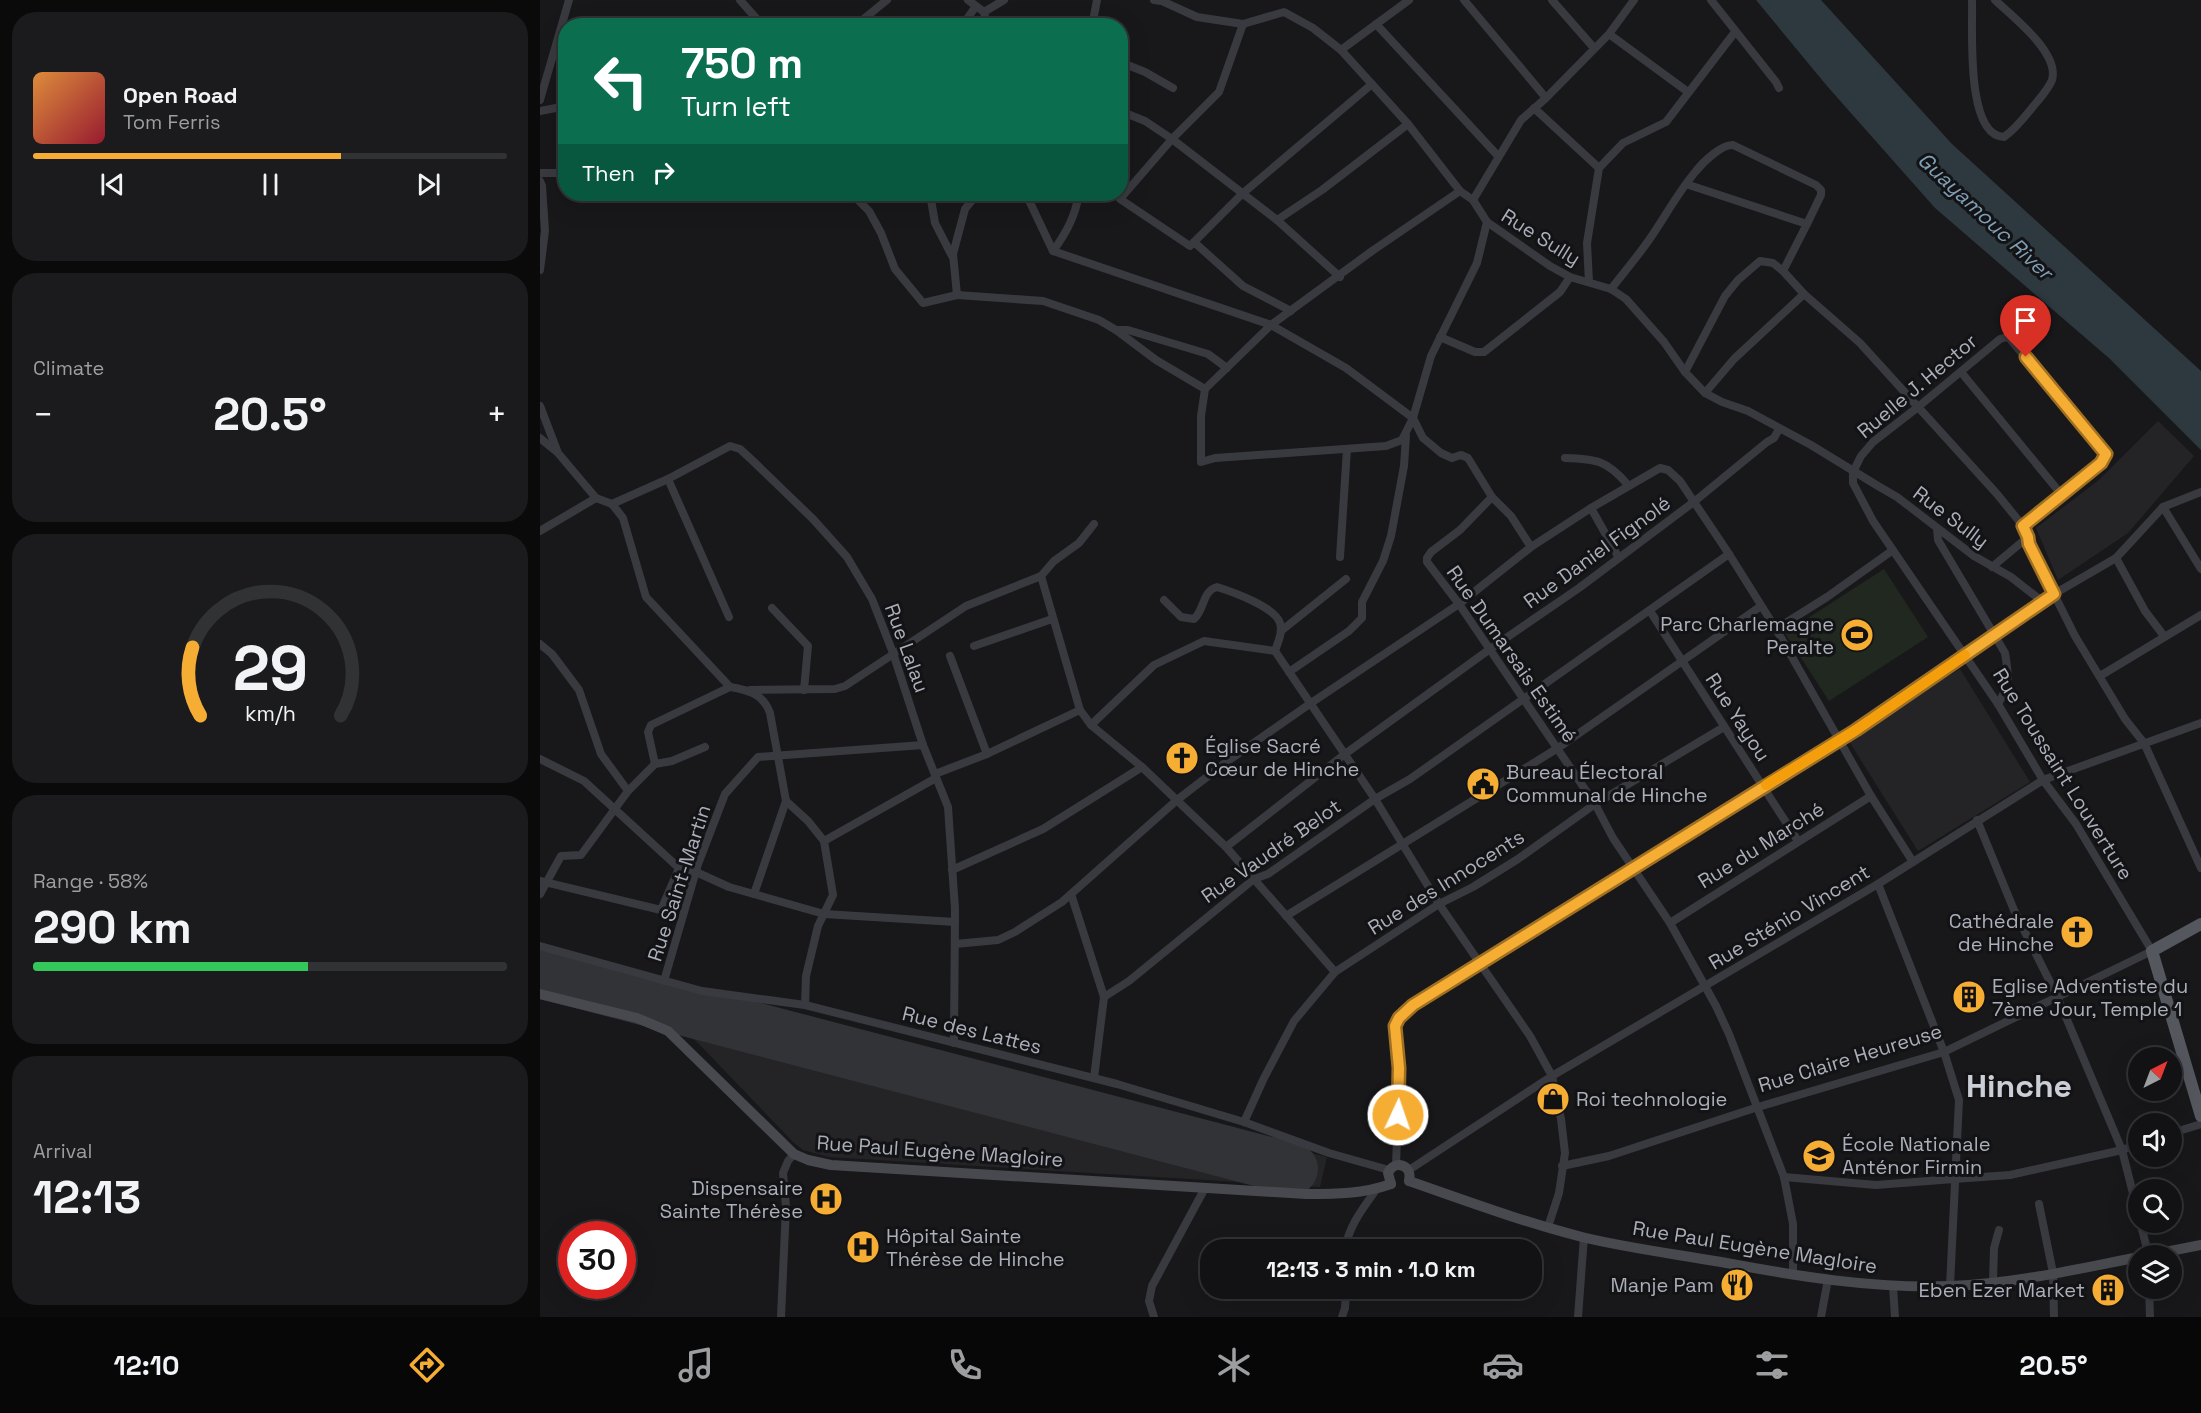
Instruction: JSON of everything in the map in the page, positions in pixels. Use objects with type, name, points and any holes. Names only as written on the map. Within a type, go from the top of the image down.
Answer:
[{"type":"main road","name":"Rue Claire Heureuse","points":[[2152,951],[2201,924]]},
{"type":"main road","name":"Rue Toussaint Louverture","points":[[2152,951],[2201,1116]]},
{"type":"main road","name":"Rue Paul Eugène Magloire","points":[[540,995],[637,1018],[668,1031],[794,1154],[808,1160],[831,1165],[1306,1194],[1351,1194],[1376,1190],[1391,1184]]},
{"type":"main road","points":[[1402,1165],[1409,1176],[1403,1187],[1391,1184],[1388,1177],[1393,1167],[1402,1165]]},
{"type":"main road","name":"Rue Paul Eugène Magloire","points":[[1409,1176],[1483,1208],[1584,1237],[1792,1275],[1893,1286],[1950,1286],[2053,1273],[2128,1259]]},
{"type":"main road","points":[[2182,1249],[2201,1245]]},
{"type":"street","points":[[564,18],[569,0]]},
{"type":"street","points":[[740,0],[756,18]]},
{"type":"street","points":[[865,18],[887,0]]},
{"type":"street","points":[[968,0],[984,12],[985,18]]},
{"type":"street","points":[[984,12],[1004,0]]},
{"type":"street","points":[[1094,18],[1097,0]]},
{"type":"street","name":"Rue Sully","points":[[1154,0],[1162,1],[1197,17],[1243,24],[1284,12],[1313,28],[1341,50],[1408,124],[1460,191],[1473,200],[1487,222],[1550,266],[1570,277],[1611,289],[1626,299],[1705,393],[1748,411],[1811,445],[1897,498],[1937,529],[1992,567],[2011,577],[2043,602]]},
{"type":"street","points":[[1341,50],[1409,0]]},
{"type":"street","points":[[1464,0],[1546,98]]},
{"type":"street","points":[[1552,0],[1594,48]]},
{"type":"street","points":[[1473,200],[1521,120],[1609,34],[1634,0]]},
{"type":"street","points":[[1711,0],[1779,88]]},
{"type":"street","points":[[1972,0],[1974,88],[1979,115],[1994,134],[2004,137],[2039,100],[2051,83],[2052,74],[2047,56],[2040,44],[1995,0]]},
{"type":"street","points":[[968,18],[976,6]]},
{"type":"street","points":[[1128,190],[1219,92],[1243,24]]},
{"type":"street","points":[[1376,24],[1498,156]]},
{"type":"street","points":[[1589,282],[1587,243],[1599,168],[1623,143],[1666,122],[1736,32]]},
{"type":"street","points":[[1609,34],[1688,92]]},
{"type":"street","points":[[540,100],[558,38]]},
{"type":"street","points":[[1128,65],[1173,88]]},
{"type":"street","points":[[1123,201],[1190,246],[1242,194],[1372,84]]},
{"type":"street","points":[[540,111],[558,108]]},
{"type":"street","points":[[1534,108],[1599,168]]},
{"type":"street","points":[[1128,114],[1145,121],[1172,140],[1276,220],[1340,277]]},
{"type":"street","points":[[1276,220],[1322,190],[1408,124]]},
{"type":"street","points":[[1611,289],[1649,240],[1697,169],[1725,146],[1733,145],[1816,185],[1821,190],[1821,195],[1783,272]]},
{"type":"street","points":[[540,173],[558,173]]},
{"type":"street","points":[[540,181],[545,231],[540,270]]},
{"type":"street","points":[[1686,184],[1807,224]]},
{"type":"street","points":[[1460,191],[1372,251],[1340,277],[1271,325],[1204,389],[1201,416],[1201,462],[1215,458],[1386,446],[1402,440],[1413,418],[1431,356],[1478,263],[1487,222]]},
{"type":"street","points":[[859,201],[869,211],[881,233],[895,269],[923,303],[957,295],[1043,301],[1099,320],[1156,360],[1204,389]]},
{"type":"street","points":[[931,201],[935,223],[953,258]]},
{"type":"street","points":[[957,295],[953,258],[965,209],[971,201]]},
{"type":"street","points":[[1029,201],[1053,251],[1271,325],[1346,368],[1413,418],[1423,438],[1441,453],[1452,458],[1465,456],[1492,497],[1511,516],[1532,547]]},
{"type":"street","points":[[1053,251],[1068,230],[1078,201]]},
{"type":"street","points":[[1194,242],[1243,286],[1292,311]]},
{"type":"street","points":[[1685,372],[1725,296],[1738,280],[1760,261],[1773,263],[1804,294],[1860,343],[1997,494],[2023,526],[2029,544],[2075,636],[2125,719],[2144,743],[2201,868]]},
{"type":"street","points":[[1440,337],[1475,352],[1484,352],[1560,292],[1570,277]]},
{"type":"street","points":[[1705,393],[1734,358],[1804,294]]},
{"type":"street","points":[[1116,330],[1128,330],[1208,354],[1227,368]]},
{"type":"street","name":"Ruelle J. Hector","points":[[1853,472],[1861,456],[1873,442],[2000,339],[2007,337],[2106,454],[2105,458],[2061,494]]},
{"type":"street","points":[[1961,372],[2061,494],[2023,526]]},
{"type":"street","points":[[540,406],[558,453]]},
{"type":"street","name":"Rue Daniel Fignolé","points":[[1226,847],[1345,754],[1695,501],[1774,438],[1779,429]]},
{"type":"street","points":[[1289,672],[1349,631],[1362,618],[1362,602],[1383,561],[1391,536],[1404,466],[1406,434]]},
{"type":"street","points":[[540,438],[558,453],[596,498],[612,504],[623,519],[646,597],[730,687]]},
{"type":"street","name":"Rue Lalau","points":[[612,504],[668,479],[730,446],[740,449],[813,519],[847,557],[872,599],[893,653],[923,745],[948,807],[955,922],[954,1043]]},
{"type":"street","points":[[1340,557],[1347,449]]},
{"type":"street","points":[[1565,458],[1597,460],[1611,467],[1628,486]]},
{"type":"street","points":[[955,944],[998,940],[1062,902],[1177,800],[1311,703],[1460,604],[1532,547],[1591,508],[1660,468],[1672,473],[1695,501],[1776,629],[1871,796],[1913,862]]},
{"type":"street","name":"Rue Toussaint Louverture","points":[[1853,472],[1853,483],[1860,498],[1998,704],[2043,780],[2076,824],[2152,951]]},
{"type":"street","points":[[668,479],[729,617]]},
{"type":"street","points":[[1393,1167],[1399,1085],[1395,1026],[1399,1018],[1413,1005],[1840,740],[2054,594],[2116,558],[2163,507],[2201,492]]},
{"type":"street","name":"Rue Dumarsais Estimé","points":[[1492,497],[1460,530],[1431,552],[1427,562],[1460,604],[1595,804],[1613,838],[1670,923],[1705,986],[1729,1034],[1784,1177],[1793,1224],[1792,1275]]},
{"type":"street","points":[[540,531],[596,498]]},
{"type":"street","points":[[2163,507],[2201,569]]},
{"type":"street","points":[[1591,508],[1618,558]]},
{"type":"street","points":[[656,764],[648,732],[651,725],[730,687],[750,690],[804,690],[835,689],[845,686],[966,606],[1041,576],[1054,561],[1078,543],[1094,524]]},
{"type":"street","points":[[1937,529],[1938,540],[2005,653],[2009,673],[2008,689],[1998,704]]},
{"type":"street","points":[[1992,567],[2028,537]]},
{"type":"street","points":[[1776,629],[1827,597],[1893,550]]},
{"type":"street","name":"Rue Vaudré Belot","points":[[1104,997],[1130,981],[1163,951],[1254,879],[1268,873],[1375,799],[1410,779],[1525,700],[1728,554]]},
{"type":"street","points":[[2116,558],[2145,611],[2164,636]]},
{"type":"street","points":[[1041,576],[1080,710],[1091,725],[1142,767],[1226,847],[1335,972]]},
{"type":"street","points":[[1281,631],[1346,579]]},
{"type":"street","points":[[1164,600],[1181,617],[1194,619],[1199,615],[1207,594],[1218,587],[1273,612],[1279,620],[1281,631],[1275,651]]},
{"type":"street","points":[[1286,916],[1558,748],[1761,606]]},
{"type":"street","points":[[772,608],[808,646],[804,690]]},
{"type":"street","name":"Rue Yayou","points":[[1650,611],[1798,841]]},
{"type":"street","points":[[2100,676],[2201,615]]},
{"type":"street","points":[[974,646],[1052,619]]},
{"type":"street","points":[[1091,725],[1154,665],[1204,641],[1275,651],[1375,799],[1439,904],[1530,1036],[1552,1076],[1565,1153],[1559,1193],[1548,1227]]},
{"type":"street","points":[[540,644],[552,654],[579,690],[601,754],[628,791]]},
{"type":"street","points":[[950,656],[987,754]]},
{"type":"street","points":[[750,690],[766,702],[770,713],[786,801],[754,894]]},
{"type":"street","points":[[824,840],[936,776],[1080,710]]},
{"type":"street","name":"Rue Sténio Vincent","points":[[1409,1176],[1552,1076],[1878,884],[2043,780],[2201,723]]},
{"type":"street","name":"Rue des Innocents","points":[[1244,1122],[1264,1077],[1294,1021],[1335,972],[1439,904],[1473,887],[1518,859],[1595,804],[1724,727]]},
{"type":"street","name":"Rue Saint-Martin","points":[[664,981],[696,872],[725,794],[758,757],[923,745]]},
{"type":"street","points":[[540,894],[543,881],[561,856],[581,855],[628,791],[656,764],[672,761],[705,747]]},
{"type":"street","points":[[540,759],[584,781],[679,868],[754,894],[824,914],[955,922]]},
{"type":"street","points":[[952,870],[1043,830],[1142,767]]},
{"type":"street","name":"Rue du Marché","points":[[1670,923],[1871,796]]},
{"type":"street","points":[[786,801],[824,840],[833,895],[818,926],[806,976],[805,1005]]},
{"type":"street","points":[[1977,820],[2014,910],[2057,996],[2122,1150],[2129,1179]]},
{"type":"street","points":[[543,881],[661,910],[679,868]]},
{"type":"street","points":[[1878,884],[1944,1052],[1959,1100],[1950,1286]]},
{"type":"street","points":[[1071,894],[1104,997],[1094,1078]]},
{"type":"street","name":"Rue des Lattes","points":[[540,946],[702,991],[805,1005],[1094,1078],[1244,1122],[1329,1153],[1393,1167]]},
{"type":"street","name":"Rue Claire Heureuse","points":[[1562,1166],[1609,1156],[1758,1107],[1944,1052],[2152,951]]},
{"type":"street","points":[[2182,1130],[2201,1124]]},
{"type":"street","points":[[1784,1177],[1876,1185],[1954,1179],[2010,1174],[2128,1148]]},
{"type":"street","points":[[781,1317],[786,1207],[783,1173],[794,1154]]},
{"type":"street","points":[[1154,1317],[1149,1301],[1152,1286],[1205,1188]]},
{"type":"street","points":[[1347,1239],[1361,1210],[1376,1190]]},
{"type":"street","points":[[2039,1204],[2053,1273],[2054,1317]]},
{"type":"street","points":[[1993,1282],[1994,1248],[1999,1230]]},
{"type":"street","points":[[1578,1317],[1584,1237]]},
{"type":"street","points":[[1821,1317],[1828,1279]]},
{"type":"street","points":[[1893,1286],[1895,1317]]},
{"type":"street","points":[[1342,1317],[1345,1299]]},
{"type":"street","points":[[2149,1299],[2150,1317]]},
{"type":"shaded area","points":[[2158,421],[2194,456],[2128,533],[2058,580],[2036,528],[2099,480]]},
{"type":"shaded area","name":"Parc Charlemagne Peralte","points":[[1884,569],[1928,637],[1829,701],[1785,633]]},
{"type":"shaded area","points":[[1960,669],[2030,782],[1918,851],[1847,738]]},
{"type":"shaded area","points":[[540,954],[1327,1157],[1320,1187],[829,1157],[803,1150],[699,1044],[674,1022],[647,1012],[540,987]]},
{"type":"water","name":"Guayamouc River","points":[[1756,0],[1821,0],[1952,144],[2201,371],[2201,450],[2110,359],[1935,208],[1827,86]]},
{"type":"runway","points":[[540,972],[1292,1169]]},
{"type":"slow traffic","points":[[1766,785],[1856,730],[1965,655]]},
{"type":"place","name":"Parc Charlemagne Peralte","points":[[1857,635]]},
{"type":"place","name":"Église Sacré Cœur de Hinche","points":[[1182,758]]},
{"type":"place","name":"Bureau Électoral Communal de Hinche","points":[[1483,784]]},
{"type":"place","name":"Cathédrale de Hinche","points":[[2077,932]]},
{"type":"place","name":"Eglise Adventiste du 7ème Jour, Temple 1","points":[[1969,997]]},
{"type":"place","name":"Roi technologie","points":[[1553,1099]]},
{"type":"place","name":"École Nationale Anténor Firmin","points":[[1819,1156]]},
{"type":"place","name":"Dispensaire Sainte Thérèse","points":[[826,1199]]},
{"type":"place","name":"Hôpital Sainte Thérèse de Hinche","points":[[863,1247]]},
{"type":"place","name":"Manje Pam","points":[[1737,1285]]},
{"type":"place","name":"Eben Ezer Market","points":[[2108,1290]]},
{"type":"district","name":"Hinche","points":[[2019,1086]]},
{"type":"route","points":[[1398,1115],[1399,1068],[1395,1026],[1399,1018],[1413,1005],[1856,730],[2054,594],[2029,544],[2023,526],[2101,463],[2106,454],[2026,357]]}]
